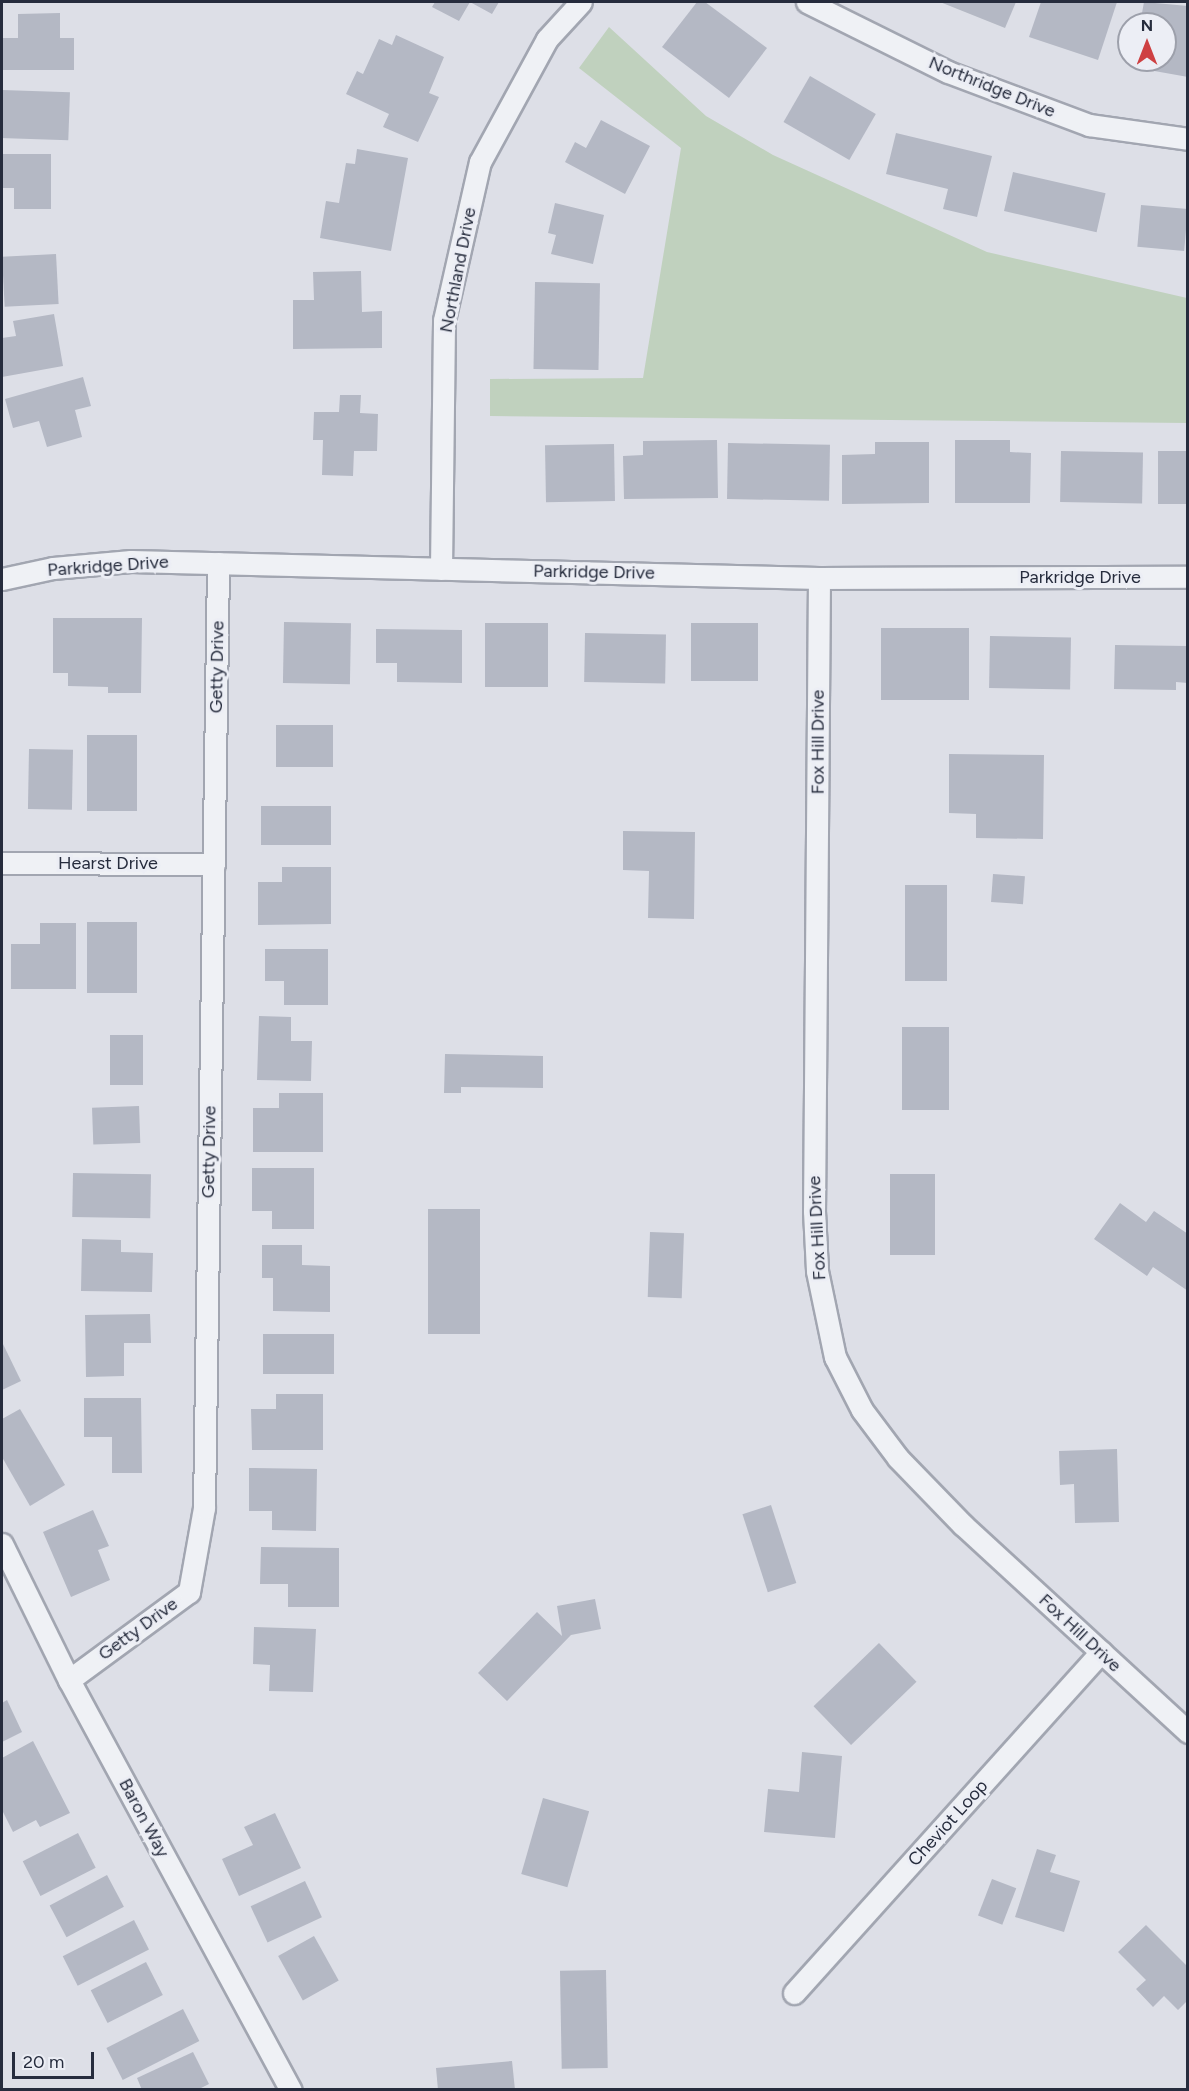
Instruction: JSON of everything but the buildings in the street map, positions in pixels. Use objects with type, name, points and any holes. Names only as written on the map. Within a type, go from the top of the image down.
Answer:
[{"type":"street","name":"Northland Drive","points":[[441,568],[444,320],[480,162],[547,39],[581,2]]},
{"type":"street","name":"Northridge Drive","points":[[807,2],[948,72],[1089,124],[1188,139]]},
{"type":"street","name":"Parkridge Drive","points":[[2,579],[98,563],[218,563],[819,578],[1188,577]]},
{"type":"street","name":"Getty Drive","points":[[69,1680],[189,1592],[204,1508],[218,563]]},
{"type":"street","name":"Fox Hill Drive","points":[[819,578],[814,1210],[817,1271],[827,1329],[847,1384],[898,1458],[963,1525],[1188,1732]]},
{"type":"street","name":"Hearst Drive","points":[[2,862],[214,864]]},
{"type":"street","name":"Baron Way","points":[[2,1544],[69,1680],[291,2090]]},
{"type":"street","name":"Cheviot Loop","points":[[794,1994],[1101,1652]]},
{"type":"green space","points":[[609,27],[706,116],[773,155],[987,252],[1187,298],[1187,423],[490,416],[490,379],[643,378],[681,148],[579,68]]}]
